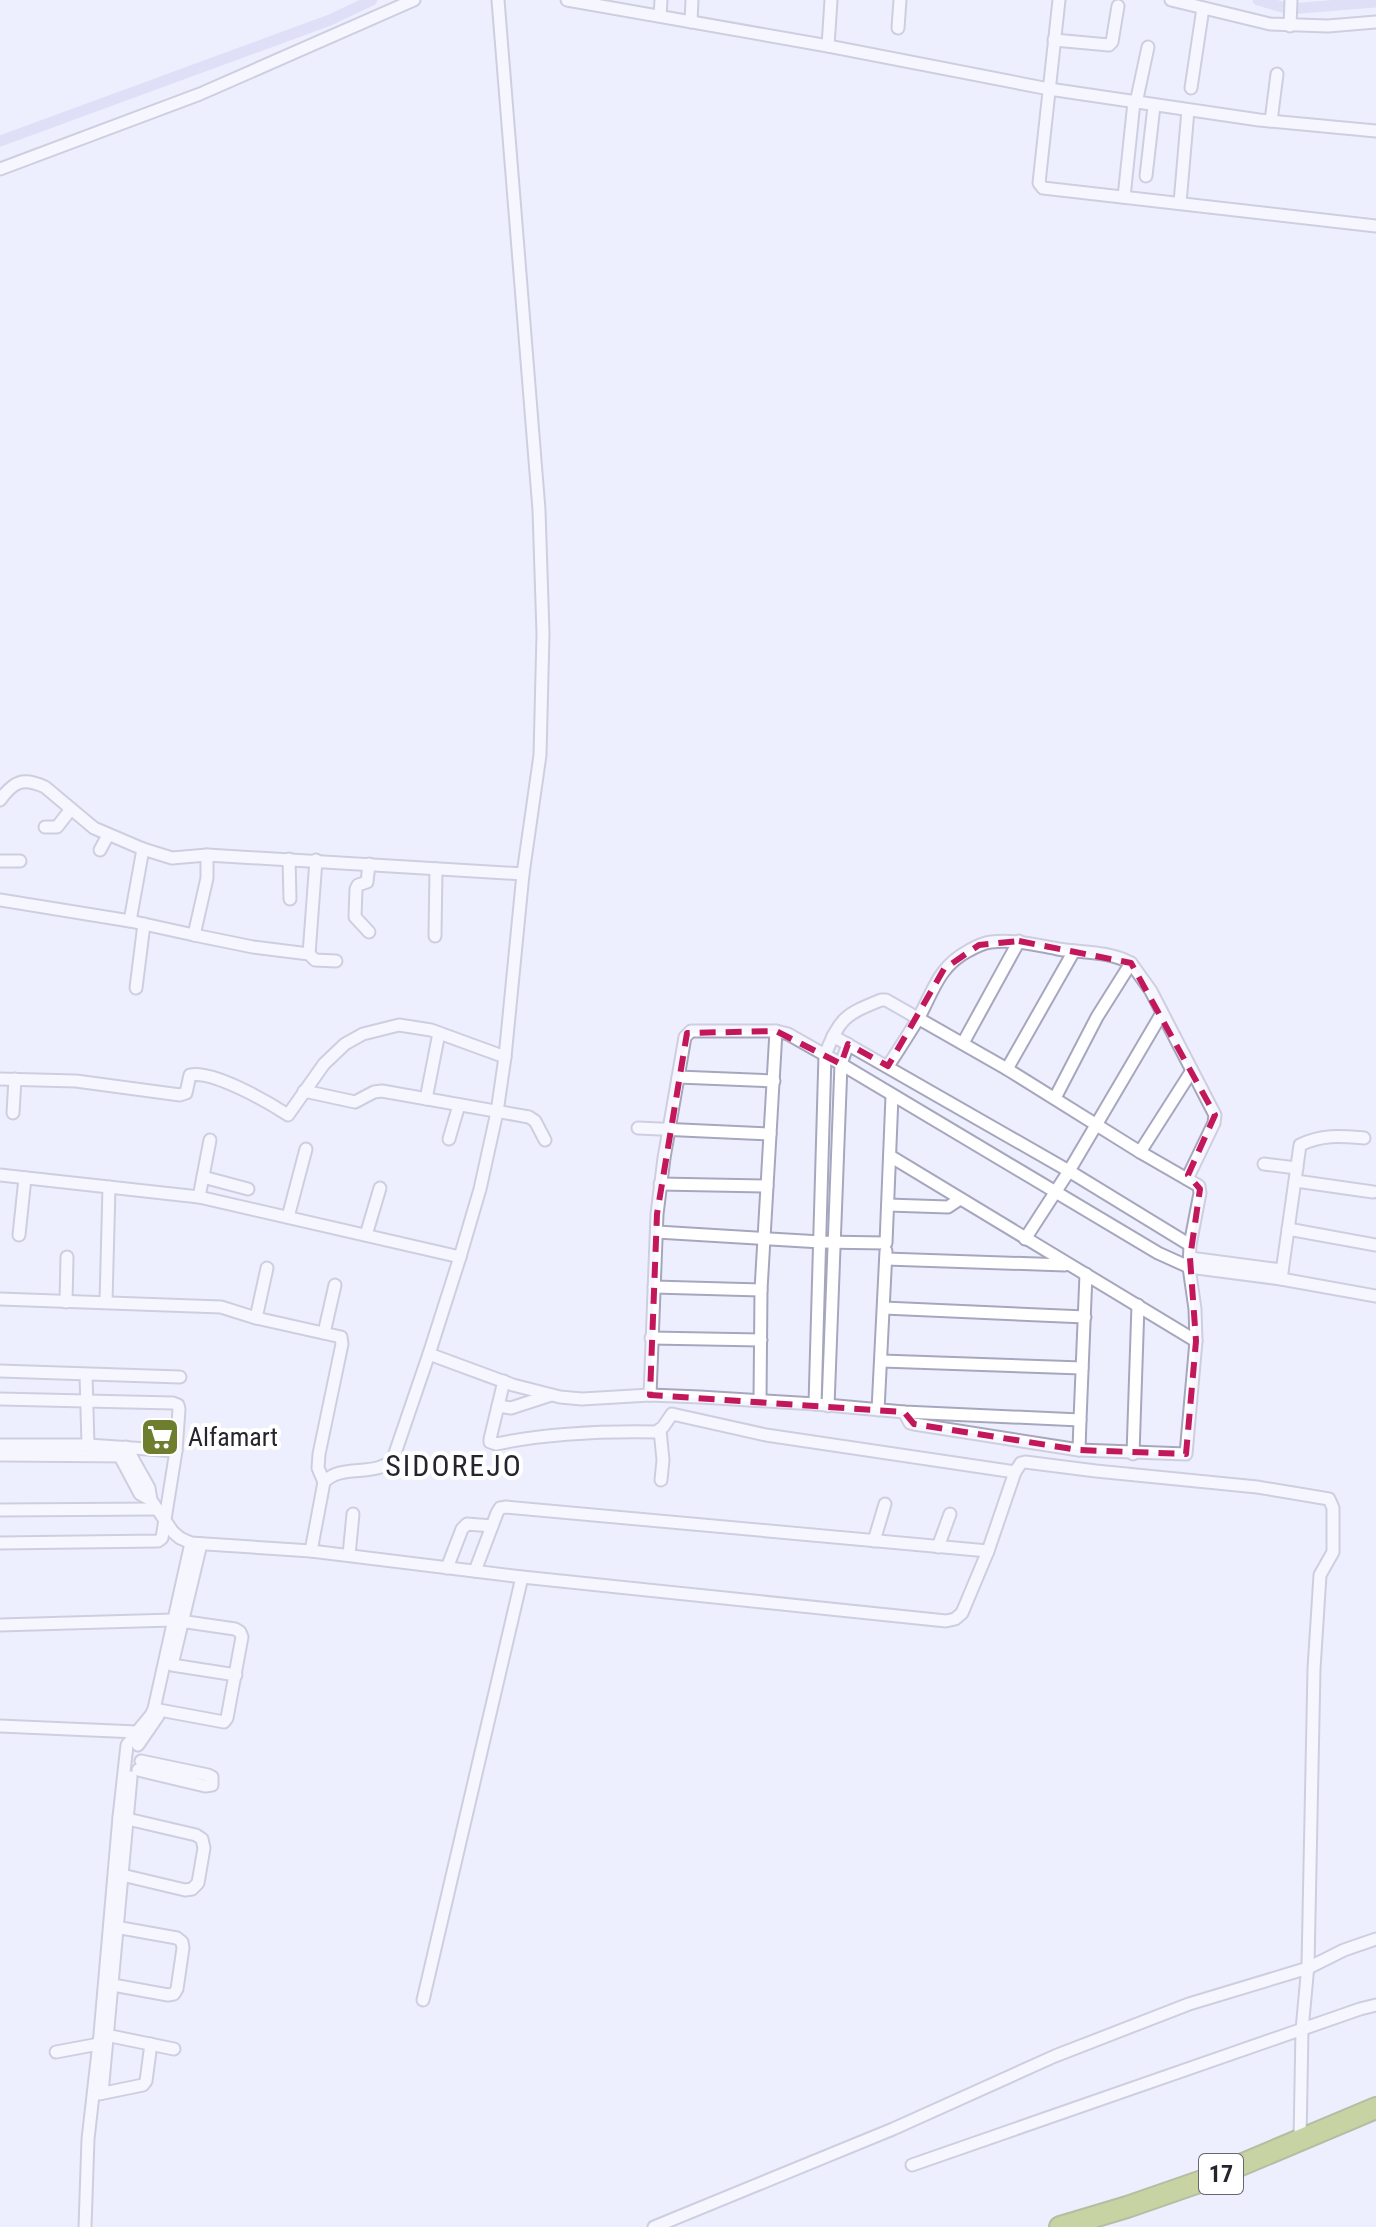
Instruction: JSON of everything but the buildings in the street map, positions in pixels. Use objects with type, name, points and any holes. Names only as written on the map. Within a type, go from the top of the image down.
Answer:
[{"type":"highway","name":"17","points":[[1097,2227],[1175,2201],[1376,2108]]},
{"type":"highway","name":"17","points":[[1060,2227],[1127,2207],[1376,2119]]},
{"type":"street","points":[[0,169],[200,94],[414,0]]},
{"type":"street","points":[[324,1482],[332,1475],[388,1465],[393,1459],[480,1189],[497,1112],[505,1054],[523,874],[540,755],[543,634],[535,433],[498,0]]},
{"type":"street","points":[[567,0],[1049,89],[1154,106],[1376,131]]},
{"type":"street","points":[[660,16],[661,0]]},
{"type":"street","points":[[691,22],[692,0]]},
{"type":"street","points":[[828,46],[831,0]]},
{"type":"street","points":[[898,28],[900,0]]},
{"type":"street","points":[[1059,0],[1041,186],[1376,226]]},
{"type":"street","points":[[1171,0],[1270,24],[1290,22],[1328,26],[1376,22]]},
{"type":"street","points":[[1290,22],[1291,0]]},
{"type":"street","points":[[1054,40],[1109,45],[1118,6]]},
{"type":"street","points":[[1191,88],[1203,8]]},
{"type":"street","points":[[1124,197],[1135,102],[1148,47]]},
{"type":"street","points":[[1271,121],[1277,74]]},
{"type":"street","points":[[1146,176],[1154,106]]},
{"type":"street","points":[[1180,203],[1188,110]]},
{"type":"street","points":[[0,800],[11,785],[26,781],[45,787],[94,828],[172,858],[204,855],[316,860],[523,874]]},
{"type":"street","points":[[45,827],[57,827],[71,809]]},
{"type":"street","points":[[100,850],[108,835]]},
{"type":"street","points":[[130,921],[143,849]]},
{"type":"street","points":[[191,934],[207,878],[204,855]]},
{"type":"street","points":[[289,859],[290,899]]},
{"type":"street","points":[[309,954],[316,860]]},
{"type":"street","points":[[0,861],[20,861]]},
{"type":"street","points":[[369,864],[367,883],[358,885],[356,889],[355,917],[369,932]]},
{"type":"street","points":[[435,936],[436,869]]},
{"type":"street","points":[[0,900],[130,921],[253,947],[309,954],[315,960],[336,961]]},
{"type":"street","points":[[136,988],[144,924]]},
{"type":"street","points":[[963,1043],[1019,941]]},
{"type":"street","points":[[888,1066],[949,963],[985,943],[1019,941],[1109,955],[1131,963],[1151,991],[1215,1115],[1187,1179]]},
{"type":"street","points":[[1007,1069],[1074,951]]},
{"type":"street","points":[[1055,1098],[1103,1006],[1131,963]]},
{"type":"street","points":[[828,1406],[825,1055],[838,1024],[848,1015],[886,1000],[1007,1069],[1140,1152],[1198,1184],[1200,1189],[1189,1263],[1196,1341],[1188,1453],[1133,1454],[1079,1450],[914,1424],[910,1423],[904,1412]]},
{"type":"street","points":[[1025,1239],[1057,1192],[1162,1013]]},
{"type":"street","points":[[0,1079],[76,1081],[180,1095],[186,1093],[190,1075],[196,1073],[246,1091],[288,1115],[324,1064],[345,1044],[363,1034],[399,1025],[417,1027],[505,1054]]},
{"type":"street","points":[[650,1395],[660,1184],[685,1037],[691,1031],[776,1031],[788,1034],[1158,1253],[1189,1263],[1282,1274],[1376,1296]]},
{"type":"street","points":[[760,1400],[761,1290],[776,1031]]},
{"type":"street","points":[[426,1099],[439,1033]]},
{"type":"street","points":[[833,1036],[1069,1171],[1190,1245]]},
{"type":"street","points":[[815,1404],[841,1064],[848,1044]]},
{"type":"street","points":[[1140,1152],[1191,1072]]},
{"type":"street","points":[[678,1077],[774,1081]]},
{"type":"street","points":[[13,1113],[15,1079]]},
{"type":"street","points":[[304,1091],[347,1102],[382,1091],[529,1117],[535,1121],[545,1140]]},
{"type":"street","points":[[878,1410],[892,1096]]},
{"type":"street","points":[[449,1139],[459,1105]]},
{"type":"street","points":[[638,1128],[770,1134]]},
{"type":"street","points":[[1282,1274],[1300,1145],[1332,1135],[1364,1138]]},
{"type":"street","points":[[199,1197],[210,1140]]},
{"type":"street","points":[[288,1217],[306,1149]]},
{"type":"street","points":[[890,1156],[1196,1341]]},
{"type":"street","points":[[1264,1164],[1297,1175],[1373,1192]]},
{"type":"street","points":[[0,1175],[199,1197],[460,1257]]},
{"type":"street","points":[[203,1177],[248,1189]]},
{"type":"street","points":[[19,1235],[25,1178]]},
{"type":"street","points":[[660,1184],[767,1186]]},
{"type":"street","points":[[106,1302],[109,1187]]},
{"type":"street","points":[[366,1235],[380,1188]]},
{"type":"street","points":[[888,1205],[948,1207],[960,1199]]},
{"type":"street","points":[[1288,1229],[1376,1245]]},
{"type":"street","points":[[657,1232],[886,1243]]},
{"type":"street","points":[[66,1302],[67,1257]]},
{"type":"street","points":[[886,1259],[1069,1265]]},
{"type":"street","points":[[256,1318],[267,1268]]},
{"type":"street","points":[[1079,1450],[1086,1274]]},
{"type":"street","points":[[324,1333],[335,1285]]},
{"type":"street","points":[[654,1287],[761,1290]]},
{"type":"street","points":[[0,1299],[216,1306],[343,1339],[319,1454],[318,1468],[324,1482],[311,1551]]},
{"type":"street","points":[[1133,1454],[1138,1305]]},
{"type":"street","points":[[884,1308],[1085,1317]]},
{"type":"street","points":[[651,1338],[761,1340]]},
{"type":"street","points":[[429,1354],[551,1395],[582,1399],[676,1396],[904,1412],[1080,1420]]},
{"type":"street","points":[[882,1361],[1082,1368]]},
{"type":"street","points":[[0,1371],[180,1377]]},
{"type":"street","points":[[86,1375],[88,1445]]},
{"type":"street","points":[[504,1381],[490,1439],[496,1444],[554,1434],[660,1430]]},
{"type":"street","points":[[498,1406],[511,1408],[551,1395]]},
{"type":"street","points":[[661,1480],[660,1430],[672,1414],[676,1396]]},
{"type":"street","points":[[0,1399],[178,1405],[176,1451],[158,1509],[162,1538],[158,1541],[0,1543]]},
{"type":"street","points":[[672,1414],[766,1435],[1015,1472]]},
{"type":"street","points":[[0,1445],[176,1451]]},
{"type":"street","points":[[0,1455],[88,1445],[123,1451]]},
{"type":"street","points":[[123,1451],[139,1481],[142,1496],[186,1539],[946,1621],[962,1613],[1021,1463],[1257,1487],[1325,1498],[1331,1502],[1333,1552],[1320,1575],[1314,1669],[1308,1963],[1295,2146]]},
{"type":"street","points":[[874,1541],[885,1504]]},
{"type":"street","points":[[475,1571],[500,1508],[506,1507],[988,1551]]},
{"type":"street","points":[[0,1510],[158,1509]]},
{"type":"street","points":[[349,1555],[353,1514]]},
{"type":"street","points":[[938,1547],[950,1514]]},
{"type":"street","points":[[447,1568],[462,1529],[467,1524],[492,1526]]},
{"type":"street","points":[[133,1772],[127,1745],[158,1709],[172,1665],[186,1539]]},
{"type":"street","points":[[423,2000],[522,1577]]},
{"type":"street","points":[[158,1709],[177,1621]]},
{"type":"street","points":[[0,1625],[177,1621],[240,1632],[242,1637],[236,1675],[224,1722],[158,1709]]},
{"type":"street","points":[[172,1665],[236,1675]]},
{"type":"street","points":[[0,1726],[135,1738]]},
{"type":"street","points":[[85,2227],[88,2139],[98,2094],[123,1818],[133,1772],[135,1738]]},
{"type":"street","points":[[133,1772],[208,1775],[213,1782],[205,1786],[133,1772]]},
{"type":"street","points":[[122,1875],[192,1889],[198,1883],[204,1848],[202,1839],[196,1835],[123,1818]]},
{"type":"street","points":[[103,2038],[113,1985],[113,1927],[122,1875],[123,1818]]},
{"type":"street","points":[[113,1927],[177,1938],[183,1948],[174,1994],[113,1985]]},
{"type":"street","points":[[654,2227],[893,2129],[1055,2056],[1189,2004],[1376,1939]]},
{"type":"street","points":[[912,2165],[1376,2005]]},
{"type":"street","points":[[56,2052],[103,2038],[174,2049]]},
{"type":"street","points":[[98,2094],[143,2085],[151,2044]]},
{"type":"highlighted area","points":[[1019,941],[1131,963],[1215,1115],[1188,1175],[1200,1189],[1190,1258],[1196,1341],[1186,1454],[1079,1450],[914,1424],[904,1412],[650,1395],[657,1214],[687,1033],[776,1031],[841,1064],[848,1044],[888,1066],[944,969],[979,945]]},
{"type":"waterway","points":[[0,141],[330,20],[372,0]]},
{"type":"waterway","points":[[1258,0],[1289,9],[1376,2]]},
{"type":"place","name":"Alfamart","points":[[160,1437]]},
{"type":"district","name":"SIDOREJO","points":[[454,1466]]}]
